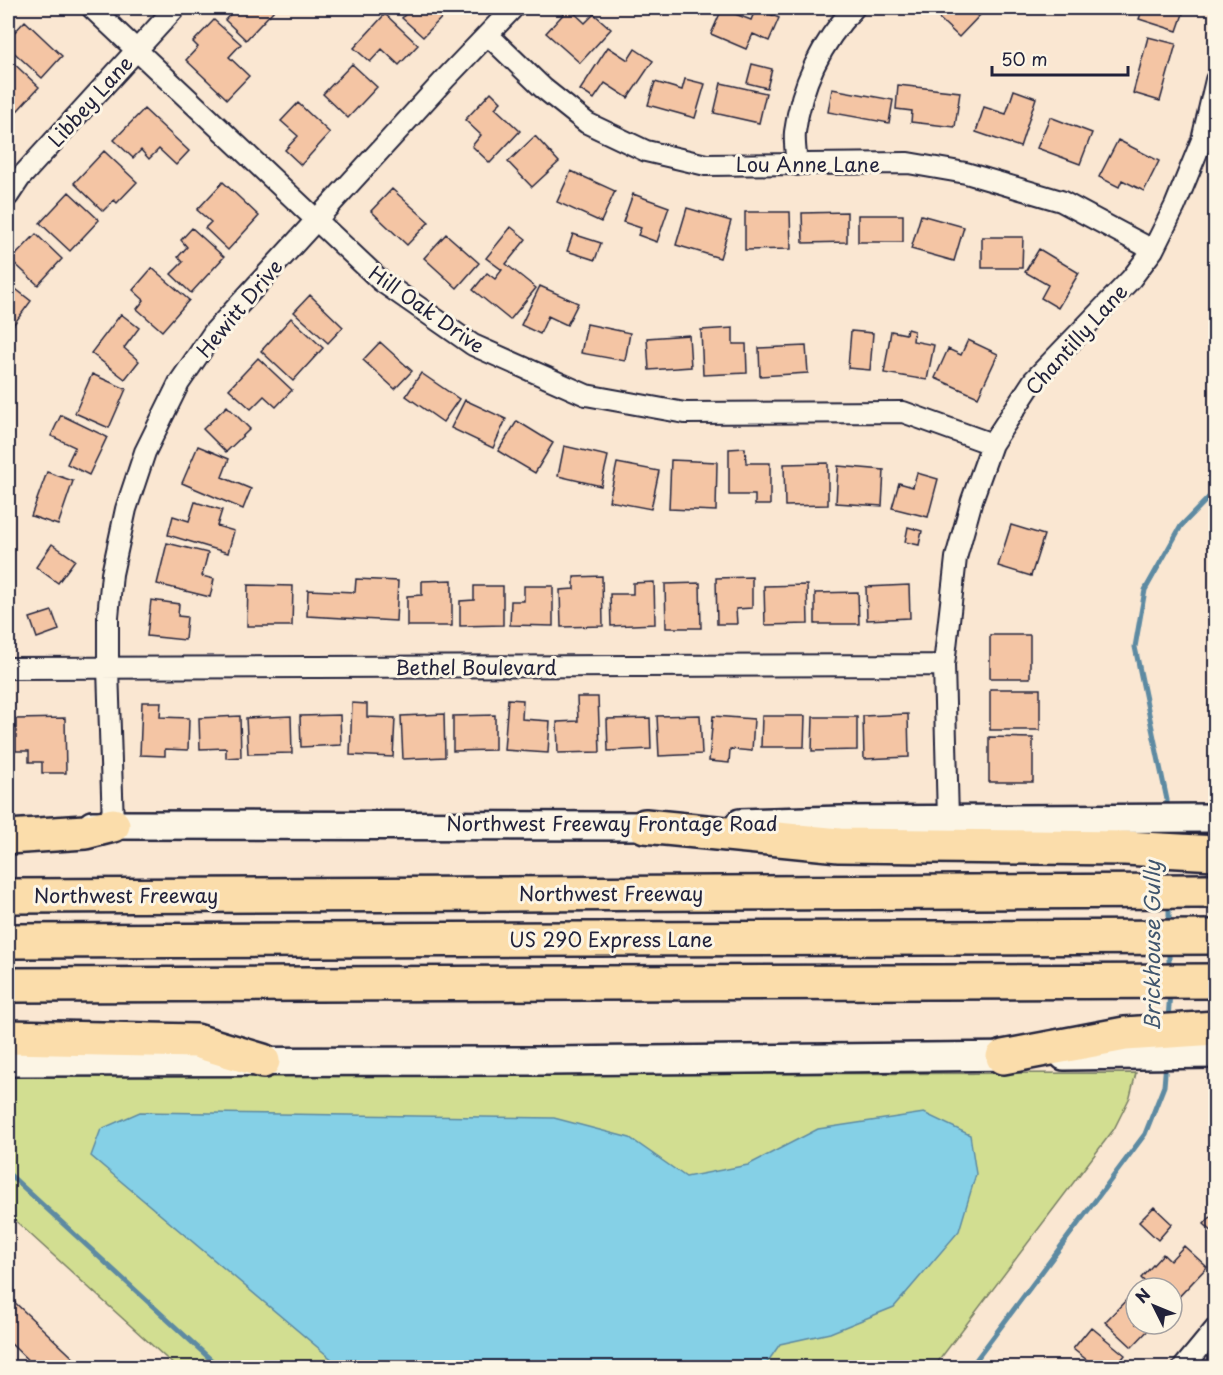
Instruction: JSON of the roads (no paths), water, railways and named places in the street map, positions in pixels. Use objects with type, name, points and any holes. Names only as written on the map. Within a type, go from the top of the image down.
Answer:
[{"type":"highway","points":[[8,837],[85,832],[114,825]]},
{"type":"highway","points":[[645,826],[839,845],[1125,833],[1214,853]]},
{"type":"highway","name":"Northwest Freeway","points":[[8,896],[1214,891]]},
{"type":"highway","name":"US 290 Express Lane","points":[[8,941],[1214,937]]},
{"type":"highway","points":[[8,985],[1214,981]]},
{"type":"highway","points":[[8,1037],[196,1041],[263,1061]]},
{"type":"highway","points":[[1003,1057],[1125,1045],[1214,1041]]},
{"type":"main road","name":"Northwest Freeway Frontage Road","points":[[8,824],[645,826],[948,819],[1125,833],[1214,818]]},
{"type":"main road","points":[[8,1062],[1003,1057]]},
{"type":"street","name":"Hill Oak Drive","points":[[92,8],[381,281],[473,345],[586,395],[685,413],[903,412],[992,444]]},
{"type":"street","name":"Libbey Lane","points":[[8,196],[20,178],[175,8]]},
{"type":"street","name":"Hewitt Drive","points":[[114,825],[108,617],[112,574],[126,509],[145,452],[179,383],[214,332],[513,8]]},
{"type":"street","points":[[797,165],[795,134],[803,90],[826,43],[854,8]]},
{"type":"street","name":"Lou Anne Lane","points":[[488,35],[543,88],[587,123],[646,151],[706,165],[908,163],[966,173],[1061,201],[1152,250]]},
{"type":"street","name":"Chantilly Lane","points":[[948,819],[944,665],[956,558],[972,500],[992,444],[1034,380],[1131,279],[1152,250],[1175,206],[1202,140],[1215,80]]},
{"type":"street","name":"Bethel Boulevard","points":[[8,668],[944,665]]},
{"type":"street","points":[[1183,1368],[1215,1328]]},
{"type":"water","points":[[140,1112],[554,1118],[630,1138],[686,1177],[748,1165],[818,1129],[924,1113],[970,1135],[976,1174],[959,1231],[894,1307],[830,1333],[780,1344],[764,1367],[341,1367],[91,1156],[101,1129]]},
{"type":"waterway","name":"Brickhouse Gully","points":[[1167,810],[1167,800],[1135,647],[1145,590],[1181,526],[1216,490]]},
{"type":"waterway","name":"Brickhouse Gully","points":[[1169,901],[1169,927]]},
{"type":"waterway","name":"Brickhouse Gully","points":[[1169,949],[1169,969]]},
{"type":"waterway","name":"Brickhouse Gully","points":[[1168,1020],[1170,991]]},
{"type":"waterway","name":"Brickhouse Gully","points":[[970,1368],[1145,1134],[1164,1086],[1166,1062]]},
{"type":"waterway","points":[[8,1173],[220,1368]]}]
